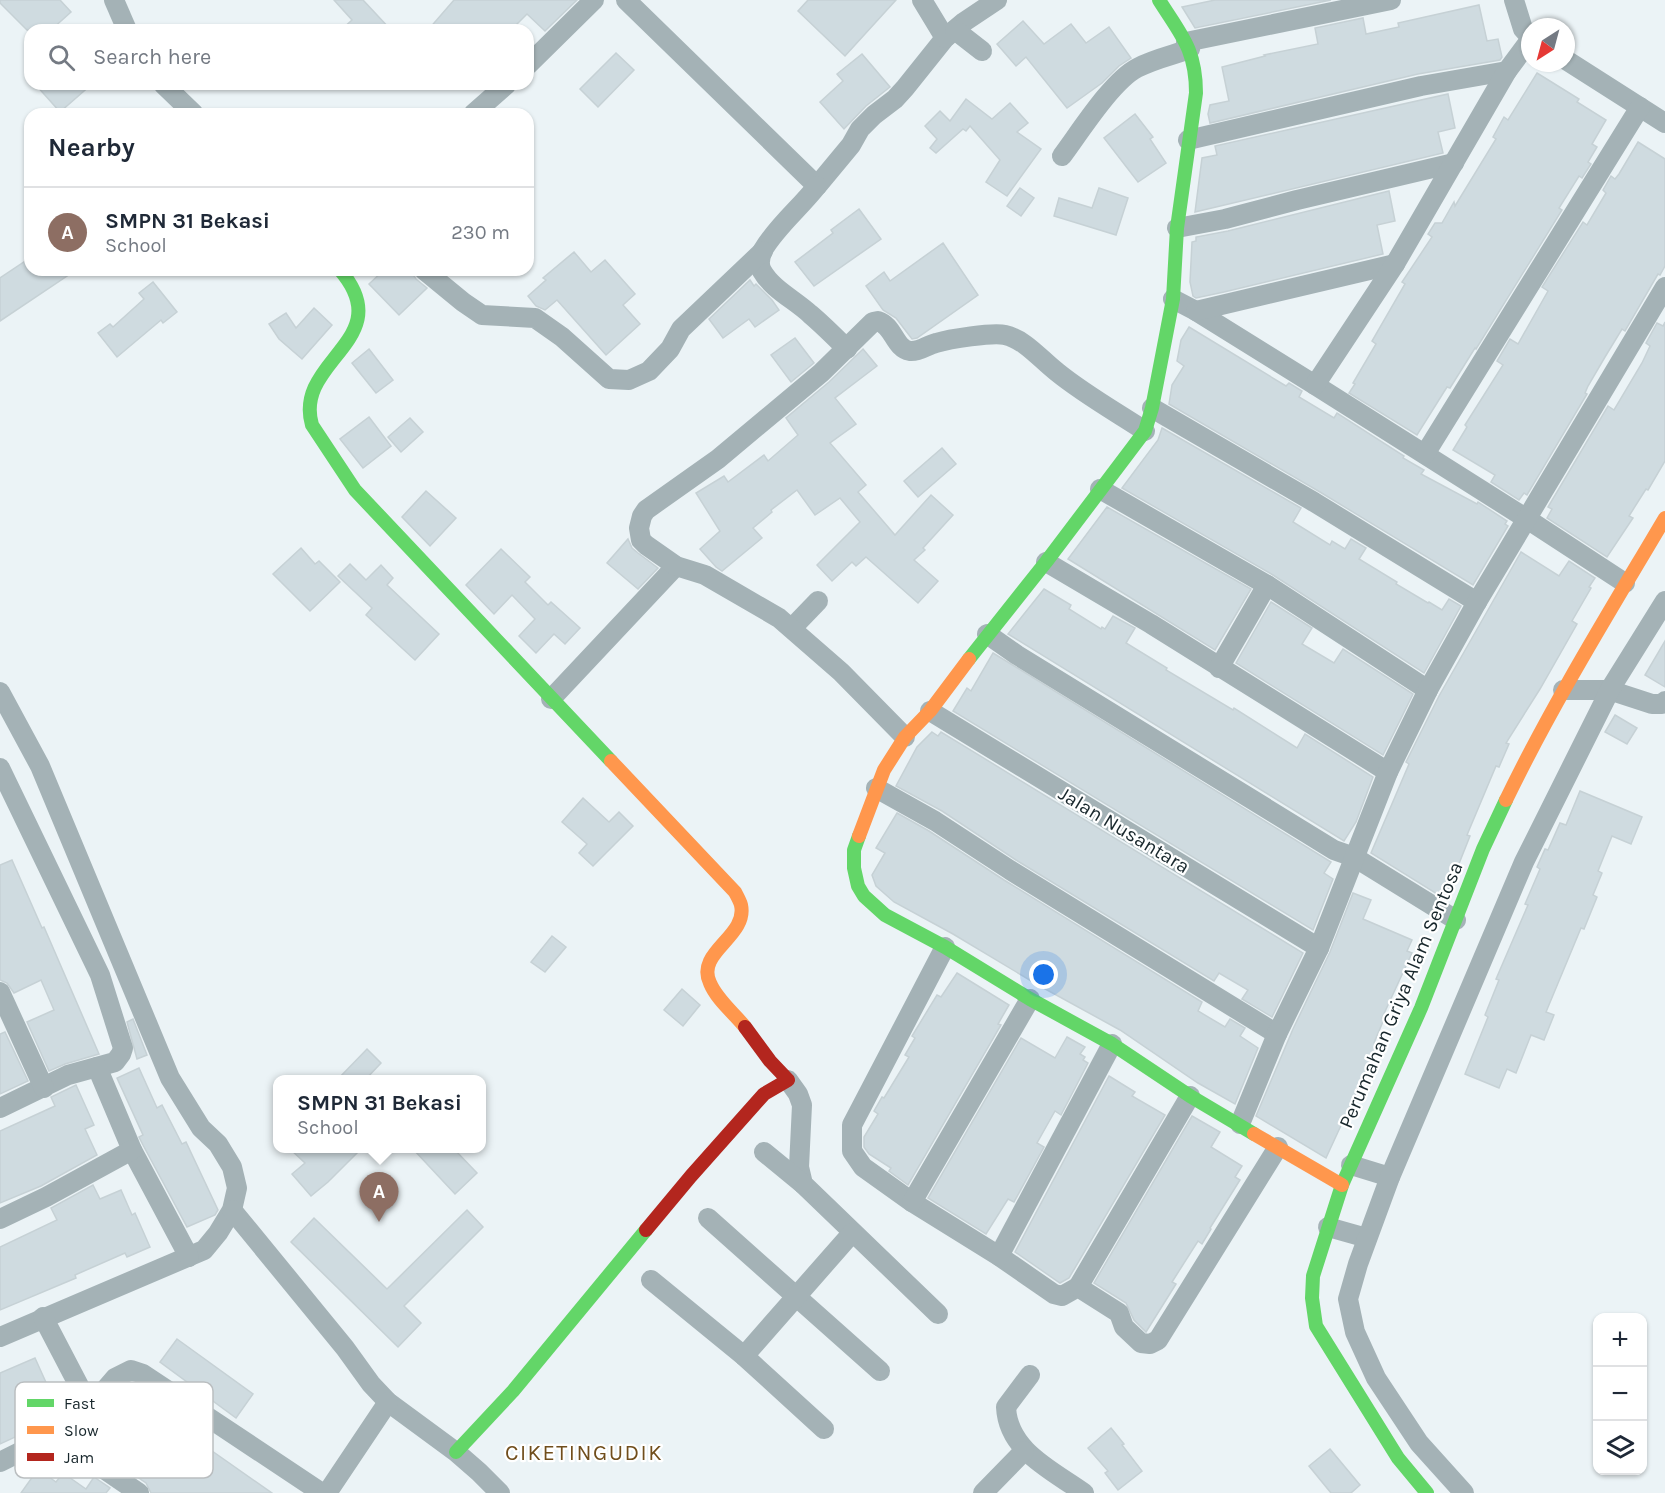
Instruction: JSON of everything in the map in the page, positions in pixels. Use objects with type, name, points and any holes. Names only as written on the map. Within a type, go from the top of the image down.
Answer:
[{"type":"street","points":[[114,0],[124,24]]},
{"type":"street","points":[[534,59],[594,0]]},
{"type":"street","points":[[626,0],[817,186]]},
{"type":"street","points":[[922,0],[950,34],[982,51]]},
{"type":"street","points":[[848,349],[809,313],[767,280],[760,269],[759,260],[777,230],[817,186],[860,129],[905,88],[950,34],[997,0]]},
{"type":"street","points":[[1159,0],[1188,45],[1196,71],[1196,93],[1177,228],[1173,299],[1152,408],[1145,431],[930,711],[905,737],[884,770],[876,789],[854,850],[854,868],[858,886],[864,896],[885,915],[945,947],[1030,999],[1112,1044],[1190,1096],[1342,1185]]},
{"type":"street","points":[[1062,156],[1114,88],[1137,68],[1188,45],[1391,0]]},
{"type":"street","points":[[1514,0],[1521,23]]},
{"type":"street","points":[[1315,385],[1395,264],[1507,71],[1521,52]]},
{"type":"street","points":[[1575,66],[1665,123]]},
{"type":"street","points":[[1188,140],[1421,86],[1507,71]]},
{"type":"street","points":[[169,90],[188,108]]},
{"type":"street","points":[[480,108],[500,90]]},
{"type":"street","points":[[1425,454],[1640,107]]},
{"type":"street","points":[[1177,228],[1225,219],[1454,163]]},
{"type":"street","points":[[431,276],[482,315],[535,318],[562,337],[609,379],[629,380],[649,371],[670,349],[681,329],[763,251]]},
{"type":"street","points":[[1196,311],[1395,264]]},
{"type":"street","points":[[345,276],[358,292],[360,313],[358,323],[312,391],[309,415],[312,425],[355,490],[739,898],[741,916],[739,924],[708,963],[708,978],[711,988],[744,1026],[771,1064],[788,1080],[798,1094],[802,1106],[799,1167],[803,1184]]},
{"type":"street","points":[[1240,1124],[1277,1034],[1319,948],[1388,772],[1428,690],[1477,602],[1665,287]]},
{"type":"street","points":[[1173,299],[1196,311],[1425,454],[1625,583]]},
{"type":"street","points":[[905,737],[842,672],[792,628],[762,607],[705,575],[676,566],[652,550],[641,540],[639,534],[640,522],[646,510],[718,459],[848,349],[873,322],[878,321],[888,327],[898,343],[910,351],[920,350],[936,343],[979,336],[1004,335],[1026,345],[1057,373],[1145,431]]},
{"type":"street","points":[[1152,408],[1314,502],[1477,602]]},
{"type":"street","points":[[1100,489],[1267,585],[1428,690]]},
{"type":"street","name":"Perumahan Griya Alam Sentosa","points":[[1427,1493],[1398,1458],[1316,1326],[1313,1276],[1342,1185],[1420,1008],[1483,849],[1534,743],[1563,690],[1665,518]]},
{"type":"street","points":[[1046,562],[1151,624],[1388,772]]},
{"type":"street","points":[[551,699],[676,566]]},
{"type":"street","points":[[1219,668],[1267,585]]},
{"type":"street","points":[[792,628],[818,601]]},
{"type":"street","points":[[1464,1493],[1419,1443],[1376,1378],[1355,1332],[1348,1299],[1367,1238],[1390,1177],[1524,862],[1609,690],[1665,601]]},
{"type":"street","points":[[987,634],[1017,655],[1334,850],[1354,857],[1456,920]]},
{"type":"street","points":[[1563,690],[1609,690],[1652,704],[1662,704],[1665,701]]},
{"type":"street","points":[[0,692],[40,766],[170,1078],[201,1128],[224,1152],[232,1167],[237,1188],[232,1210],[208,1247],[0,1337]]},
{"type":"street","name":"Jalan Nusantara","points":[[930,711],[1130,835],[1319,948]]},
{"type":"street","points":[[0,768],[100,975],[123,1044],[123,1051],[117,1060],[68,1075],[0,1108]]},
{"type":"street","points":[[876,789],[935,821],[1010,870],[1277,1034]]},
{"type":"street","points":[[945,947],[857,1114],[852,1125],[852,1151],[863,1167],[912,1202],[999,1256],[1054,1294],[1062,1296],[1078,1287],[1190,1096]]},
{"type":"street","points":[[0,992],[44,1088]]},
{"type":"street","points":[[912,1202],[1030,999]]},
{"type":"street","points":[[999,1256],[1112,1044]]},
{"type":"street","points":[[97,1067],[132,1150],[189,1257]]},
{"type":"street","points":[[456,1452],[513,1391],[691,1176],[749,1110],[772,1087],[788,1080]]},
{"type":"street","points":[[1078,1287],[1119,1313],[1124,1327],[1141,1343],[1150,1344],[1158,1340],[1278,1147]]},
{"type":"street","points":[[0,1219],[46,1197],[132,1150]]},
{"type":"street","points":[[764,1152],[803,1184],[938,1314]]},
{"type":"street","points":[[1351,1166],[1390,1177]]},
{"type":"street","points":[[232,1210],[345,1348],[371,1384],[388,1402],[456,1452],[500,1493]]},
{"type":"street","points":[[708,1218],[880,1371]]},
{"type":"street","points":[[1328,1227],[1367,1238]]},
{"type":"street","points":[[744,1356],[852,1233]]},
{"type":"street","points":[[651,1280],[744,1356],[824,1429]]},
{"type":"street","points":[[43,1317],[77,1382]]},
{"type":"street","points":[[112,1382],[124,1372],[136,1371],[153,1382]]},
{"type":"street","points":[[1030,1375],[1006,1407],[1006,1420],[1024,1451],[1084,1493]]},
{"type":"street","points":[[1355,1391],[1376,1378]]},
{"type":"street","points":[[327,1493],[388,1402]]},
{"type":"street","points":[[213,1422],[322,1493]]},
{"type":"street","points":[[983,1493],[1024,1451]]},
{"type":"street","points":[[0,1462],[15,1454]]},
{"type":"street","points":[[117,1478],[139,1493]]},
{"type":"building","points":[[0,0],[60,0],[71,12],[58,24],[24,24],[24,27],[0,3]]},
{"type":"building","points":[[334,0],[363,0],[385,24],[348,24],[352,20]]},
{"type":"building","points":[[454,0],[577,0],[545,31],[527,14],[517,24],[433,24]]},
{"type":"building","points":[[808,0],[896,0],[845,56],[798,11]]},
{"type":"building","points":[[1215,0],[1331,0],[1195,28],[1182,7]]},
{"type":"building","points":[[1479,5],[1487,41],[1498,39],[1502,57],[1500,60],[1418,74],[1210,123],[1208,114],[1210,105],[1229,101],[1222,67],[1264,55],[1318,44],[1315,28],[1363,18],[1366,34],[1399,27],[1398,23]]},
{"type":"building","points":[[1023,21],[1044,44],[1071,24],[1086,43],[1109,27],[1131,58],[1102,83],[1067,108],[1026,57],[1016,66],[997,44]]},
{"type":"building","points":[[616,53],[634,70],[598,107],[580,89]]},
{"type":"building","points":[[862,54],[890,87],[866,106],[844,129],[820,102],[843,81],[837,74]]},
{"type":"building","points":[[1537,73],[1579,99],[1577,102],[1606,120],[1592,144],[1597,147],[1588,162],[1591,164],[1582,178],[1579,176],[1559,208],[1562,210],[1476,349],[1450,388],[1447,387],[1417,435],[1349,393],[1376,344],[1372,341],[1405,284],[1402,282],[1432,237],[1428,234],[1435,223],[1442,223],[1454,202],[1455,206],[1496,139],[1493,137],[1504,117],[1508,120]]},
{"type":"building","points":[[40,90],[85,90],[65,108],[56,108]]},
{"type":"building","points":[[1448,94],[1455,128],[1438,132],[1443,153],[1195,212],[1202,158],[1217,155],[1215,146]]},
{"type":"building","points":[[966,99],[992,119],[1010,103],[1028,123],[1017,132],[1041,149],[1007,196],[986,182],[1000,160],[970,126],[966,131],[963,129],[936,153],[930,148],[937,139],[925,126],[940,111],[950,121]]},
{"type":"building","points":[[1135,114],[1153,137],[1150,139],[1166,163],[1138,182],[1104,138]]},
{"type":"building","points":[[1638,142],[1665,159],[1665,266],[1625,331],[1622,329],[1605,357],[1588,386],[1585,393],[1587,394],[1527,495],[1524,493],[1519,500],[1491,482],[1495,475],[1453,450],[1467,427],[1465,425],[1503,365],[1497,361],[1510,339],[1518,344],[1548,291],[1542,287],[1583,222],[1587,225],[1606,193],[1603,190],[1611,176],[1615,179],[1619,174]]},
{"type":"building","points":[[1020,188],[1034,198],[1021,216],[1007,206]]},
{"type":"building","points":[[1099,188],[1128,198],[1116,235],[1054,216],[1059,198],[1092,208]]},
{"type":"building","points":[[1389,191],[1395,221],[1377,225],[1383,254],[1224,292],[1196,298],[1193,296],[1190,282],[1192,242],[1196,241],[1196,237]]},
{"type":"building","points":[[859,209],[881,239],[814,286],[795,262],[833,233],[831,230]]},
{"type":"building","points":[[943,243],[978,295],[917,338],[912,339],[896,318],[883,310],[866,286],[884,272],[890,281]]},
{"type":"building","points":[[574,252],[591,272],[605,260],[635,294],[623,305],[640,324],[606,355],[557,300],[545,310],[536,306],[528,296],[546,280],[543,278]]},
{"type":"building","points":[[24,262],[24,276],[67,276],[0,321],[0,278]]},
{"type":"building","points":[[378,276],[414,276],[427,288],[399,315],[369,284]]},
{"type":"building","points":[[750,280],[772,300],[779,310],[755,327],[749,319],[723,338],[709,319]]},
{"type":"building","points":[[153,282],[177,312],[163,323],[161,320],[117,357],[98,333],[110,324],[113,327],[144,299],[139,293]]},
{"type":"building","points":[[314,308],[332,325],[302,359],[279,339],[269,324],[286,313],[296,328]]},
{"type":"building","points":[[1665,322],[1665,461],[1629,516],[1633,518],[1607,557],[1547,518],[1552,509],[1548,507],[1608,406],[1614,410],[1642,363],[1650,346],[1646,343],[1657,323],[1663,326]]},
{"type":"building","points":[[1189,327],[1286,386],[1289,383],[1302,391],[1299,397],[1334,418],[1337,413],[1424,470],[1421,474],[1477,504],[1478,502],[1507,521],[1505,524],[1508,526],[1473,585],[1169,404],[1172,385],[1184,366],[1177,361],[1181,340]]},
{"type":"building","points":[[795,338],[814,363],[791,382],[771,355]]},
{"type":"building","points":[[369,349],[393,380],[376,393],[352,363]]},
{"type":"building","points":[[863,349],[877,366],[835,398],[856,424],[830,443],[866,485],[858,492],[895,535],[931,495],[953,515],[914,560],[938,581],[918,603],[866,557],[856,566],[852,562],[832,581],[817,565],[860,522],[840,498],[815,515],[797,490],[771,510],[772,512],[753,528],[762,538],[722,571],[700,549],[720,531],[696,493],[724,476],[728,482],[764,455],[768,461],[798,435],[786,418],[829,382]]},
{"type":"building","points":[[369,417],[391,446],[363,468],[340,439]]},
{"type":"building","points":[[410,418],[423,432],[401,452],[388,437]]},
{"type":"building","points":[[1162,428],[1301,508],[1293,522],[1330,545],[1332,541],[1345,549],[1351,539],[1366,548],[1359,559],[1397,582],[1396,584],[1442,610],[1449,599],[1461,606],[1424,673],[1273,575],[1122,488],[1158,440]]},
{"type":"building","points":[[942,448],[956,464],[918,497],[904,481]]},
{"type":"building","points":[[426,491],[456,518],[430,546],[402,517]]},
{"type":"building","points":[[1107,507],[1251,589],[1215,650],[1068,559]]},
{"type":"building","points":[[628,539],[632,548],[658,568],[638,589],[607,563]]},
{"type":"building","points":[[301,548],[315,564],[319,561],[340,582],[310,611],[273,574]]},
{"type":"building","points":[[501,549],[530,577],[525,582],[548,605],[551,602],[580,628],[565,644],[554,634],[536,653],[519,636],[535,619],[512,595],[494,614],[466,585]]},
{"type":"building","points":[[1521,552],[1559,576],[1569,561],[1595,578],[1572,621],[1577,624],[1506,743],[1509,744],[1499,767],[1496,766],[1467,835],[1470,836],[1445,899],[1371,853],[1409,764],[1406,762],[1439,696]]},
{"type":"building","points":[[350,564],[366,580],[381,565],[393,578],[387,585],[439,634],[415,660],[366,615],[372,608],[338,576]]},
{"type":"building","points":[[1044,589],[1071,605],[1069,609],[1101,629],[1102,627],[1105,629],[1113,616],[1135,628],[1126,643],[1167,668],[1166,670],[1233,710],[1234,708],[1297,748],[1305,734],[1373,777],[1356,822],[1344,841],[1008,634]]},
{"type":"building","points":[[1271,602],[1312,628],[1302,644],[1334,663],[1343,649],[1413,694],[1383,755],[1236,663]]},
{"type":"building","points":[[1665,641],[1665,687],[1645,675]]},
{"type":"building","points":[[993,653],[1331,862],[1324,873],[1333,879],[1313,930],[953,711],[967,688],[971,691]]},
{"type":"building","points":[[1615,715],[1637,728],[1627,744],[1605,732]]},
{"type":"building","points":[[932,732],[938,736],[941,732],[1303,953],[1272,1017],[1242,999],[1248,990],[1219,973],[1214,981],[1016,860],[942,811],[896,786],[917,747]]},
{"type":"building","points":[[1580,791],[1642,817],[1631,844],[1612,836],[1598,871],[1602,873],[1593,895],[1597,897],[1584,929],[1581,928],[1546,1012],[1554,1015],[1544,1040],[1531,1035],[1516,1073],[1507,1069],[1499,1088],[1465,1074],[1488,1017],[1485,1015],[1499,980],[1496,979],[1528,905],[1525,904],[1540,869],[1537,867],[1545,849],[1548,850],[1560,823],[1566,825]]},
{"type":"building","points":[[583,798],[609,822],[619,812],[633,826],[593,866],[579,853],[587,844],[562,822]]},
{"type":"building","points":[[897,813],[1202,1002],[1198,1011],[1225,1027],[1230,1019],[1245,1028],[1240,1036],[1258,1048],[1235,1104],[1198,1083],[1120,1030],[894,902],[876,886],[872,875],[885,853],[876,848]]},
{"type":"building","points":[[12,860],[99,1054],[49,1071],[27,1022],[54,1010],[41,980],[14,993],[7,983],[0,980],[0,865]]},
{"type":"building","points":[[1353,893],[1371,900],[1363,919],[1412,940],[1407,951],[1412,953],[1382,1018],[1384,1019],[1374,1043],[1378,1045],[1326,1158],[1256,1116],[1293,1029],[1330,952]]},
{"type":"building","points":[[552,936],[566,947],[545,972],[531,962]]},
{"type":"building","points":[[957,973],[1009,1005],[998,1024],[1001,1025],[908,1185],[889,1171],[891,1168],[869,1154],[864,1147],[864,1137],[878,1114],[874,1111],[909,1057],[905,1055],[915,1038],[912,1036],[937,995],[941,997]]},
{"type":"building","points":[[682,989],[700,1005],[683,1026],[664,1010]]},
{"type":"building","points":[[133,1019],[147,1055],[137,1059],[127,1022]]},
{"type":"building","points":[[5,1032],[28,1081],[0,1094],[0,1034]]},
{"type":"building","points":[[1067,1037],[1085,1047],[1080,1054],[1088,1063],[1061,1115],[1055,1111],[1037,1143],[1044,1147],[1014,1202],[1008,1199],[986,1234],[928,1198],[1021,1038],[1055,1058]]},
{"type":"building","points":[[367,1049],[381,1063],[370,1075],[342,1075]]},
{"type":"building","points":[[139,1068],[157,1108],[162,1105],[182,1144],[186,1142],[218,1210],[215,1215],[187,1227],[139,1137],[143,1135],[117,1078]]},
{"type":"building","points":[[1109,1076],[1135,1092],[1132,1096],[1165,1115],[1069,1278],[1060,1283],[1015,1252]]},
{"type":"building","points":[[76,1085],[94,1125],[85,1129],[97,1155],[41,1186],[0,1203],[0,1131],[55,1106],[51,1097]]},
{"type":"building","points":[[1192,1116],[1220,1132],[1211,1147],[1242,1166],[1235,1177],[1240,1180],[1202,1244],[1198,1241],[1172,1282],[1176,1284],[1146,1332],[1134,1320],[1126,1303],[1094,1283]]},
{"type":"building","points":[[294,1153],[357,1153],[311,1196],[292,1174],[305,1163]]},
{"type":"building","points":[[417,1153],[458,1153],[477,1173],[455,1194]]},
{"type":"building","points":[[93,1185],[100,1199],[121,1190],[132,1215],[135,1213],[150,1247],[127,1257],[125,1253],[75,1275],[76,1278],[0,1310],[0,1247],[57,1220],[51,1208]]},
{"type":"building","points":[[467,1210],[483,1227],[404,1306],[421,1323],[398,1347],[291,1242],[314,1218],[387,1289]]},
{"type":"building","points":[[177,1339],[253,1394],[236,1418],[213,1401],[213,1382],[187,1382],[160,1362]]},
{"type":"building","points":[[35,1358],[46,1382],[15,1382],[15,1437],[0,1444],[0,1373]]},
{"type":"building","points":[[1111,1428],[1142,1471],[1118,1490],[1105,1473],[1108,1471],[1088,1448]]},
{"type":"building","points":[[1330,1449],[1360,1485],[1351,1493],[1331,1493],[1309,1466]]},
{"type":"building","points":[[213,1452],[272,1493],[151,1493],[146,1483],[139,1478],[213,1478]]},
{"type":"building","points":[[32,1478],[50,1478],[56,1482],[59,1478],[70,1478],[86,1489],[95,1478],[110,1488],[106,1493],[21,1493]]},
{"type":"traffic: fast","points":[[969,659],[1145,431],[1152,408],[1173,299],[1177,228],[1196,93],[1190,53],[1159,0]]},
{"type":"traffic: fast","points":[[344,276],[355,294],[358,315],[352,333],[317,383],[310,403],[312,425],[355,490],[611,761]]},
{"type":"traffic: fast","points":[[1427,1493],[1398,1458],[1316,1326],[1312,1298],[1313,1276],[1342,1185],[1421,1008],[1483,849],[1506,800]]},
{"type":"traffic: fast","points":[[859,836],[854,850],[854,868],[858,886],[864,896],[885,915],[945,947],[1030,999],[1112,1044],[1190,1096],[1254,1134]]},
{"type":"traffic: fast","points":[[456,1452],[513,1391],[646,1230]]},
{"type":"traffic: slow","points":[[1506,800],[1562,693],[1665,518]]},
{"type":"traffic: slow","points":[[859,836],[884,770],[905,737],[930,711],[969,659]]},
{"type":"traffic: slow","points":[[611,761],[735,892],[741,905],[741,916],[730,936],[715,953],[707,972],[717,995],[745,1027]]},
{"type":"traffic: slow","points":[[1254,1134],[1342,1185]]},
{"type":"traffic: jam","points":[[646,1230],[764,1094],[788,1080],[770,1061],[745,1027]]},
{"type":"place","name":"SMPN 31 Bekasi","points":[[379,1222]]},
{"type":"district","name":"CIKETINGUDIK","points":[[584,1453]]}]
